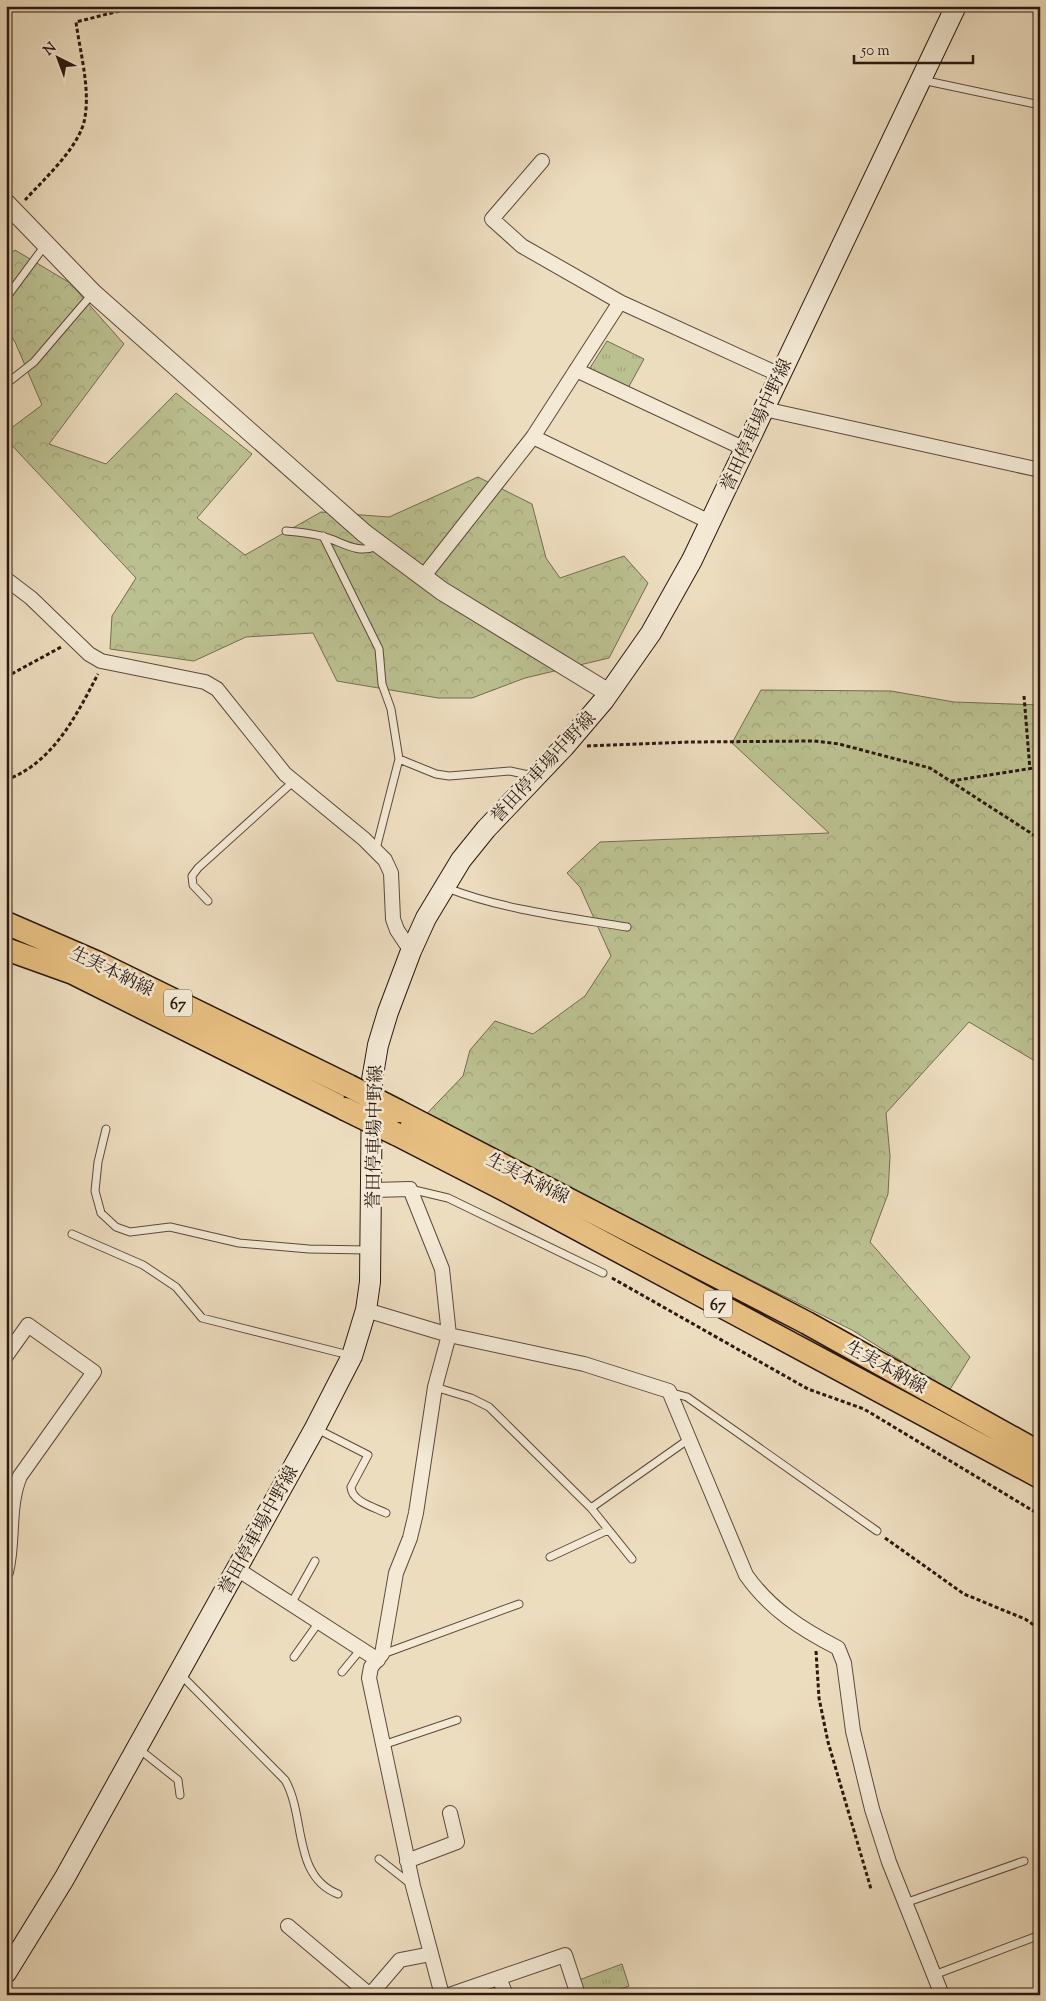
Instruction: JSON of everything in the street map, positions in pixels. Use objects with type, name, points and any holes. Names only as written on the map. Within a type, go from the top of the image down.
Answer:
[{"type":"main road","name":"誉田停車場中野線","points":[[6,1973],[64,1879],[315,1428],[352,1356],[366,1310],[370,1282],[373,1190],[372,1080],[378,1045],[411,951],[444,887],[486,829],[564,748],[609,693],[651,633],[692,560],[956,6]]},
{"type":"main road","name":"生実本納線","points":[[6,923],[96,962],[398,1111],[807,1323],[1040,1453]]},
{"type":"main road","name":"生実本納線","points":[[6,949],[74,973],[396,1134],[505,1190],[1040,1477]]},
{"type":"street","points":[[542,161],[492,219],[522,246],[620,302],[780,375]]},
{"type":"street","points":[[11,208],[93,293],[380,545],[442,591],[609,693]]},
{"type":"street","points":[[423,577],[533,437],[620,302]]},
{"type":"street","points":[[576,370],[745,448]]},
{"type":"street","points":[[764,409],[1040,470]]},
{"type":"street","points":[[533,437],[710,522]]},
{"type":"street","points":[[6,578],[31,598],[89,654],[104,662],[205,682],[217,689],[285,774],[376,849],[386,860],[391,873],[393,919],[397,930],[411,951]]},
{"type":"street","points":[[373,1190],[410,1189],[442,1269],[448,1335],[435,1387],[416,1513],[410,1538],[396,1573],[380,1657],[370,1667],[369,1678],[407,1861],[442,1995]]},
{"type":"street","points":[[366,1310],[448,1335],[584,1364],[669,1391],[746,1575],[759,1594],[780,1614],[838,1648],[844,1663],[853,1731],[872,1809],[888,1862],[942,1995]]},
{"type":"street","points":[[6,1356],[28,1325],[94,1372],[20,1476],[12,1493],[9,1560],[6,1572]]},
{"type":"street","points":[[237,1569],[361,1649],[380,1657]]},
{"type":"street","points":[[407,1861],[457,1842],[450,1813]]},
{"type":"street","points":[[288,1926],[370,1995],[400,1960],[431,1954]]},
{"type":"street","points":[[449,1995],[564,1955],[578,1995]]},
{"type":"street","points":[[499,1978],[506,1995]]},
{"type":"lane","points":[[921,80],[1040,105]]},
{"type":"lane","points":[[6,298],[46,244]]},
{"type":"lane","points":[[6,384],[34,362],[93,293]]},
{"type":"lane","points":[[286,531],[323,536],[358,550],[368,550],[380,545]]},
{"type":"lane","points":[[323,536],[379,649],[382,684],[391,709],[399,759],[376,849]]},
{"type":"lane","points":[[399,759],[436,774],[449,776],[510,771],[536,776]]},
{"type":"lane","points":[[208,901],[193,885],[192,876],[198,868],[294,781]]},
{"type":"lane","points":[[444,887],[470,897],[536,913],[627,927]]},
{"type":"lane","points":[[106,1129],[98,1162],[95,1191],[101,1213],[116,1227],[130,1232],[170,1227],[239,1243],[309,1249],[371,1250]]},
{"type":"lane","points":[[410,1189],[448,1198],[603,1273]]},
{"type":"lane","points":[[72,1234],[143,1264],[176,1287],[202,1318],[352,1356]]},
{"type":"lane","points":[[435,1387],[471,1398],[490,1407],[591,1508],[632,1559]]},
{"type":"lane","points":[[669,1391],[686,1397],[877,1531]]},
{"type":"lane","points":[[315,1428],[368,1455],[351,1487],[352,1493],[356,1498],[386,1513]]},
{"type":"lane","points":[[591,1508],[689,1439]]},
{"type":"lane","points":[[550,1557],[608,1530]]},
{"type":"lane","points":[[291,1604],[315,1562]]},
{"type":"lane","points":[[380,1657],[519,1604]]},
{"type":"lane","points":[[294,1656],[319,1622]]},
{"type":"lane","points":[[342,1672],[361,1649]]},
{"type":"lane","points":[[179,1672],[285,1780],[291,1790],[296,1809],[300,1842],[314,1876],[321,1886],[338,1894]]},
{"type":"lane","points":[[383,1745],[457,1720]]},
{"type":"lane","points":[[137,1748],[178,1780],[180,1795]]},
{"type":"lane","points":[[379,1859],[413,1886]]},
{"type":"lane","points":[[905,1903],[1024,1861]]},
{"type":"lane","points":[[934,1975],[1040,1935]]},
{"type":"path","points":[[11,208],[75,143],[85,119],[87,97],[76,22],[139,6]]},
{"type":"path","points":[[6,677],[74,639]]},
{"type":"path","points":[[6,780],[20,775],[42,760],[48,753],[82,704],[104,662]]},
{"type":"path","points":[[1024,696],[1030,770]]},
{"type":"path","points":[[564,748],[690,742],[814,741],[840,744],[930,768],[1040,839]]},
{"type":"path","points":[[951,780],[1030,770],[1040,767]]},
{"type":"path","points":[[603,1273],[801,1385],[864,1409],[1040,1515]]},
{"type":"path","points":[[877,1531],[964,1594],[1025,1619],[1040,1629]]},
{"type":"path","points":[[815,1636],[819,1698],[828,1742],[871,1889]]},
{"type":"green space","points":[[15,250],[70,283],[124,344],[49,444],[106,464],[176,393],[252,454],[197,518],[245,555],[321,512],[389,517],[478,477],[532,504],[546,558],[560,578],[624,556],[648,583],[609,658],[525,678],[472,698],[438,698],[337,681],[313,633],[246,637],[194,661],[110,649],[112,616],[136,578],[6,439],[6,432],[42,405],[15,342],[6,328],[6,257]]},
{"type":"green space","points":[[607,341],[644,359],[627,390],[588,371]]},
{"type":"green space","points":[[761,690],[891,691],[954,702],[1040,705],[1040,1064],[969,1022],[886,1113],[890,1156],[888,1194],[870,1242],[970,1357],[949,1391],[852,1330],[556,1183],[415,1126],[463,1076],[470,1050],[495,1021],[533,1034],[585,996],[611,956],[580,887],[567,873],[600,842],[829,833],[732,743]]},
{"type":"green space","points":[[622,1964],[629,1986],[604,1995],[584,1995],[579,1980]]}]
